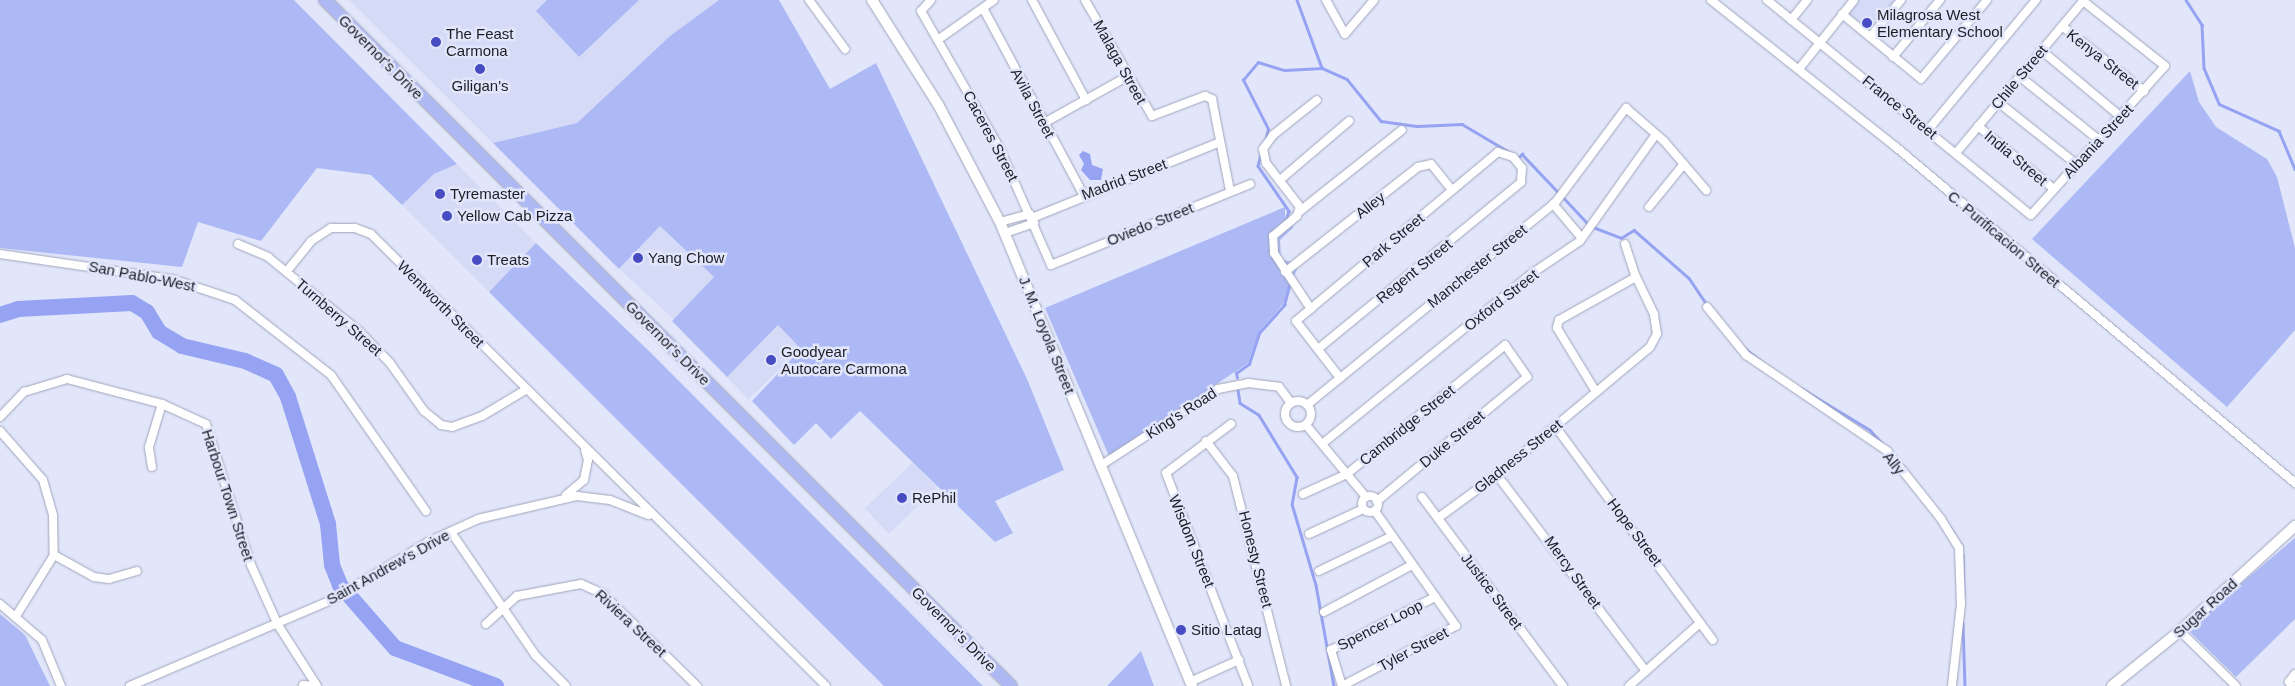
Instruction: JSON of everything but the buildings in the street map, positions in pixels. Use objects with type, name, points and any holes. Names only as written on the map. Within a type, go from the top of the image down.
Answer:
[{"type":"highway","name":"Governor's Drive","points":[[325,0],[1011,686]]},
{"type":"main road","name":"J. M. Loyola Street","points":[[872,0],[939,106],[1000,222],[1191,684]]},
{"type":"main road","name":"Sugar Road","points":[[2112,686],[2180,631],[2295,526]]},
{"type":"street","points":[[809,0],[845,49]]},
{"type":"street","name":"Caceres Street","points":[[931,0],[922,11],[939,39],[1032,218],[1051,265]]},
{"type":"street","points":[[939,39],[984,10],[994,0]]},
{"type":"street","points":[[1032,0],[1086,100]]},
{"type":"street","name":"Malaga Street","points":[[1085,0],[1152,116],[1205,96],[1212,99],[1217,110],[1218,143],[1230,191]]},
{"type":"street","points":[[1326,0],[1345,34],[1374,0]]},
{"type":"street","name":"C. Purificacion Street","points":[[1711,0],[1799,69],[2295,483]]},
{"type":"street","name":"France Street","points":[[1767,0],[2032,215]]},
{"type":"street","points":[[1791,20],[1807,0]]},
{"type":"street","points":[[1799,69],[1854,0]]},
{"type":"street","points":[[1870,37],[1901,0]]},
{"type":"street","points":[[1893,57],[1940,0]]},
{"type":"street","points":[[1842,14],[1921,79],[1987,0]]},
{"type":"street","points":[[1928,130],[2036,0]]},
{"type":"street","name":"Chile Street","points":[[1956,153],[2082,0]]},
{"type":"street","name":"Albania Street","points":[[2032,215],[2075,163],[2144,91],[2165,66],[2082,0]]},
{"type":"street","name":"Avila Street","points":[[984,10],[1083,194]]},
{"type":"street","name":"Kenya Street","points":[[2062,26],[2144,91]]},
{"type":"street","points":[[2041,50],[2120,116]]},
{"type":"street","points":[[1044,123],[1128,76]]},
{"type":"street","points":[[2020,76],[2098,139]]},
{"type":"street","points":[[1300,211],[1264,157],[1266,142],[1316,100]]},
{"type":"street","points":[[1998,102],[2075,163]]},
{"type":"street","name":"Manchester Street","points":[[1307,405],[1553,204],[1626,108],[1656,134]]},
{"type":"street","points":[[1280,180],[1350,121]]},
{"type":"street","name":"India Street","points":[[1978,126],[2054,189]]},
{"type":"street","points":[[1311,309],[1285,272],[1272,242],[1300,211],[1402,130]]},
{"type":"street","points":[[1656,134],[1706,190]]},
{"type":"street","name":"Oxford Street","points":[[1322,444],[1581,237],[1656,134]]},
{"type":"street","name":"Madrid Street","points":[[1005,233],[1083,194],[1218,143]]},
{"type":"street","name":"Park Street","points":[[1340,378],[1296,321],[1452,190],[1503,151],[1522,168],[1524,175],[1509,192]]},
{"type":"street","name":"Alley","points":[[1285,272],[1418,167],[1432,164],[1452,190]]},
{"type":"street","points":[[1649,207],[1684,164]]},
{"type":"street","name":"Oviedo Street","points":[[1051,265],[1250,184]]},
{"type":"street","name":"Regent Street","points":[[1318,349],[1509,192]]},
{"type":"street","points":[[1553,204],[1581,237]]},
{"type":"street","name":"Madrid Street","points":[[1000,222],[1014,218],[1032,218]]},
{"type":"street","name":"Wentworth Street","points":[[287,271],[311,241],[331,228],[370,234],[653,518]]},
{"type":"street","name":"Turnberry Street","points":[[238,244],[287,271],[376,347],[424,412],[441,425]]},
{"type":"street","name":"Gladness Street","points":[[1438,518],[1497,475],[1650,347],[1657,334],[1654,314],[1636,277],[1625,244]]},
{"type":"street","name":"San Pablo-West","points":[[0,254],[172,279],[235,300],[331,375],[426,511]]},
{"type":"street","points":[[1596,392],[1557,328],[1560,320],[1636,277]]},
{"type":"street","name":"Ally","points":[[1707,307],[1746,355],[1888,451],[1941,519],[1959,548],[1961,604],[1952,686]]},
{"type":"street","name":"Duke Street","points":[[1378,501],[1527,377],[1505,346]]},
{"type":"street","name":"Cambridge Street","points":[[1303,494],[1346,474],[1505,346]]},
{"type":"street","name":"Harbour Town Street","points":[[0,417],[24,392],[67,379],[162,404],[206,424],[238,530],[278,625],[316,686]]},
{"type":"street","name":"King's Road","points":[[1100,466],[1218,389],[1248,383],[1279,387],[1291,403]]},
{"type":"street","points":[[439,434],[441,425],[452,427],[482,416],[527,390]]},
{"type":"street","points":[[1291,403],[1307,405],[1311,417],[1306,425],[1298,428],[1287,422],[1286,410],[1291,403]]},
{"type":"street","points":[[152,467],[149,446],[162,404]]},
{"type":"street","name":"Wisdom Street","points":[[1231,424],[1169,468],[1166,478],[1248,686]]},
{"type":"street","points":[[1306,425],[1366,497],[1378,501],[1375,511]]},
{"type":"street","name":"Hope Street","points":[[1556,426],[1713,640]]},
{"type":"street","points":[[0,431],[43,480],[53,516],[54,555],[16,616]]},
{"type":"street","name":"Honesty Street","points":[[1206,441],[1234,476],[1286,686]]},
{"type":"street","points":[[564,497],[584,480],[588,460],[584,448]]},
{"type":"street","name":"Mercy Street","points":[[1497,475],[1646,671]]},
{"type":"street","name":"Saint Andrew's Drive","points":[[130,686],[278,625],[332,600],[363,584],[450,532],[497,513],[564,497],[610,500],[653,518],[826,686]]},
{"type":"street","points":[[1363,509],[1366,497]]},
{"type":"street","name":"Justice Street","points":[[1422,497],[1562,686]]},
{"type":"street","points":[[1309,534],[1363,509],[1375,511],[1435,597]]},
{"type":"street","points":[[450,532],[502,609],[566,686]]},
{"type":"street","points":[[1319,571],[1392,536]]},
{"type":"street","points":[[54,555],[94,577],[109,579],[136,571]]},
{"type":"street","points":[[1324,612],[1412,565]]},
{"type":"street","name":"Riviera Street","points":[[486,624],[502,609],[531,591],[568,584],[593,588],[697,686]]},
{"type":"street","name":"Tyler Street","points":[[1342,686],[1456,626],[1435,597]]},
{"type":"street","name":"Spencer Loop","points":[[1342,686],[1331,650],[1435,597]]},
{"type":"street","points":[[0,604],[42,640],[61,686]]},
{"type":"street","points":[[1629,686],[1700,623]]},
{"type":"street","points":[[2180,631],[2236,686]]},
{"type":"street","points":[[1191,684],[1239,660]]},
{"type":"street","points":[[2291,684],[2295,674]]},
{"type":"street","name":"Harbour Town Street","points":[[303,685],[316,686]]},
{"type":"shaded area","points":[[0,0],[294,0],[457,164],[434,174],[402,205],[371,175],[317,168],[261,241],[198,222],[182,267],[0,248]]},
{"type":"shaded area","points":[[349,0],[719,0],[670,36],[577,123],[493,143]]},
{"type":"shaded area","points":[[547,0],[639,0],[579,57],[536,11]]},
{"type":"shaded area","points":[[719,0],[779,0],[830,89],[876,63],[1027,379],[1064,470],[995,501],[1013,533],[995,542],[860,411],[831,439],[816,423],[794,445],[752,401],[801,349],[778,325],[727,377],[672,321],[714,277],[660,226],[619,269],[493,143],[577,123],[670,36]]},
{"type":"shaded area","name":"Milagrosa West Elementary School","points":[[1856,0],[1896,0],[1869,32],[1845,14]]},
{"type":"shaded area","points":[[2190,71],[2199,102],[2216,127],[2267,159],[2277,177],[2295,248],[2295,330],[2227,407],[2032,239]]},
{"type":"shaded area","points":[[1083,151],[1090,154],[1092,165],[1103,169],[1101,180],[1090,180],[1081,170],[1084,164],[1079,155]]},
{"type":"shaded area","points":[[457,164],[536,243],[489,292],[402,205],[434,174]]},
{"type":"shaded area","points":[[1285,207],[1285,222],[1294,227],[1280,240],[1281,259],[1299,264],[1283,304],[1259,332],[1248,363],[1109,456],[1045,308]]},
{"type":"shaded area","points":[[660,226],[714,276],[674,320],[620,269]]},
{"type":"shaded area","points":[[536,243],[650,352],[983,686],[884,686],[489,292]]},
{"type":"shaded area","name":"Goodyear Autocare Carmona","points":[[778,325],[801,349],[748,399],[725,376]]},
{"type":"shaded area","name":"RePhil","points":[[913,462],[937,487],[889,534],[865,509]]},
{"type":"shaded area","points":[[2295,538],[2295,619],[2236,677],[2187,629]]},
{"type":"shaded area","points":[[0,614],[25,635],[50,686],[0,686]]},
{"type":"shaded area","points":[[1141,651],[1154,686],[1107,686]]},
{"type":"waterway","points":[[1297,0],[1322,68]]},
{"type":"waterway","points":[[2186,0],[2202,25],[2204,68],[2219,104],[2279,131],[2295,169]]},
{"type":"waterway","points":[[1265,141],[1268,129],[1243,80],[1258,62],[1285,70],[1322,68],[1347,79],[1381,121],[1418,126],[1462,124],[1511,153]]},
{"type":"waterway","points":[[1261,154],[1258,166],[1289,211],[1285,223]]},
{"type":"waterway","points":[[1518,158],[1522,154],[1560,194]]},
{"type":"waterway","points":[[1563,197],[1588,224]]},
{"type":"waterway","points":[[1593,227],[1621,238],[1634,230],[1689,278],[1708,306]]},
{"type":"waterway","points":[[1270,236],[1271,253]]},
{"type":"waterway","points":[[1273,258],[1284,274]]},
{"type":"waterway","points":[[1237,378],[1236,373],[1249,364],[1259,333],[1284,305],[1290,282]]},
{"type":"waterway","points":[[0,315],[18,309],[132,303],[147,312],[159,332],[182,346],[245,361],[276,375],[288,397],[328,524],[332,565],[340,585],[395,648],[496,686]]},
{"type":"waterway","points":[[1742,346],[1763,363]]},
{"type":"waterway","points":[[1801,388],[1870,430],[1904,467]]},
{"type":"waterway","points":[[1238,390],[1240,403],[1259,415],[1297,477],[1292,504],[1316,585],[1334,686]]},
{"type":"waterway","points":[[1950,527],[1962,547]]},
{"type":"waterway","points":[[1963,555],[1964,595]]},
{"type":"waterway","points":[[1963,623],[1965,686]]},
{"type":"place","name":"Milagrosa West Elementary School","points":[[1867,23]]},
{"type":"place","name":"The Feast Carmona","points":[[436,42]]},
{"type":"place","name":"Giligan's","points":[[480,69]]},
{"type":"place","name":"Tyremaster","points":[[440,194]]},
{"type":"place","name":"Yellow Cab Pizza","points":[[447,216]]},
{"type":"place","name":"Yang Chow","points":[[638,258]]},
{"type":"place","name":"Treats","points":[[477,260]]},
{"type":"place","name":"Goodyear Autocare Carmona","points":[[771,360]]},
{"type":"place","name":"RePhil","points":[[902,498]]},
{"type":"place","name":"Sitio Latag","points":[[1181,630]]}]
